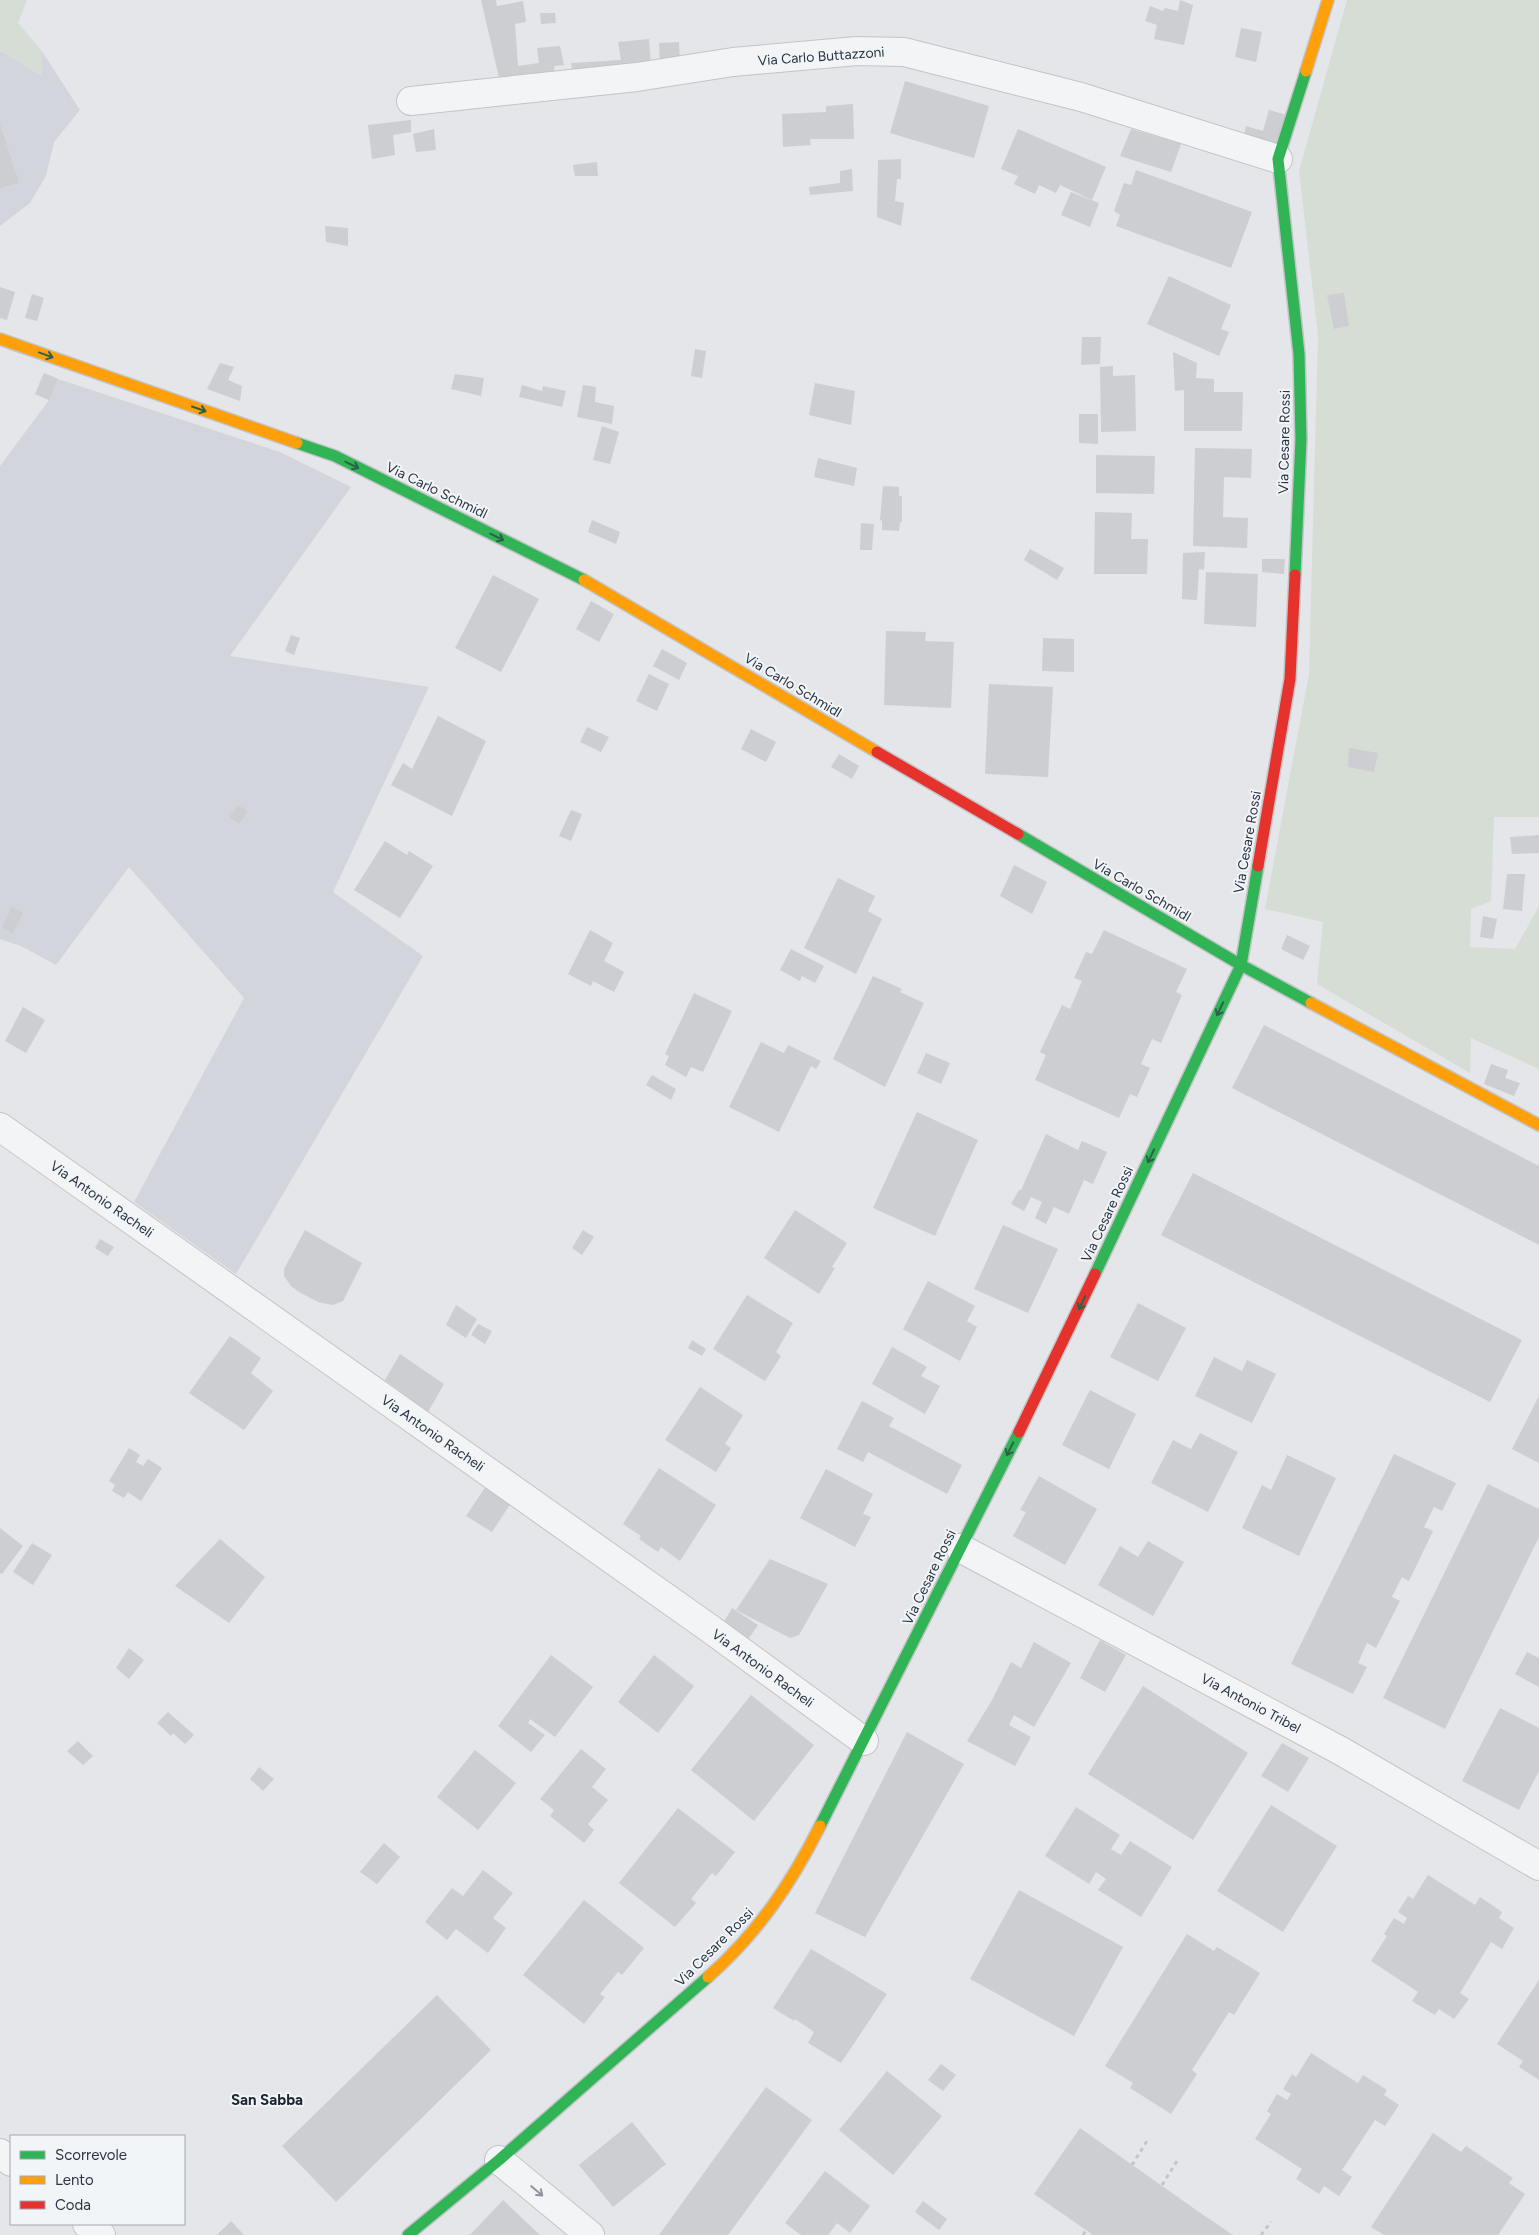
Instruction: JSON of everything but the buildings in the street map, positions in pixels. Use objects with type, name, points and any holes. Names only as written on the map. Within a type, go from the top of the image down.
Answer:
[{"type":"street","name":"Via Cesare Rossi","points":[[408,2235],[499,2160],[717,1969],[762,1922],[798,1870],[1055,1359],[1241,965],[1290,679],[1301,439],[1299,363],[1278,159],[1328,0]]},
{"type":"street","name":"Via Carlo Buttazzoni","points":[[411,101],[637,77],[733,62],[857,51],[904,52],[1081,96],[1278,159]]},
{"type":"street","name":"Via Carlo Schmidl","points":[[0,339],[335,456],[581,578],[1241,965],[1539,1125]]},
{"type":"street","name":"Via Antonio Racheli","points":[[0,1127],[701,1622],[864,1742]]},
{"type":"street","name":"Via Antonio Tribel","points":[[960,1548],[1341,1751],[1539,1866]]},
{"type":"street","points":[[0,2153],[10,2161]]},
{"type":"street","points":[[499,2160],[590,2235]]},
{"type":"street","points":[[88,2225],[101,2235]]},
{"type":"path","points":[[1132,2165],[1147,2141]]},
{"type":"path","points":[[1162,2185],[1176,2161]]},
{"type":"path","points":[[1261,2235],[1271,2222]]},
{"type":"path","points":[[1083,2235],[1086,2230]]},
{"type":"shaded area","points":[[0,0],[27,0],[18,23],[41,50],[42,76],[2,51],[0,52]]},
{"type":"shaded area","points":[[1347,0],[1539,0],[1539,817],[1494,817],[1491,901],[1471,909],[1470,947],[1515,949],[1539,906],[1539,1069],[1471,1038],[1470,1073],[1317,984],[1323,922],[1265,909],[1309,674],[1318,335],[1299,171]]},
{"type":"shaded area","points":[[41,50],[80,110],[54,142],[46,176],[30,203],[0,226],[0,52],[2,51],[42,76]]},
{"type":"shaded area","points":[[44,373],[280,452],[351,487],[230,656],[429,687],[333,892],[423,956],[236,1274],[134,1202],[244,998],[129,867],[56,965],[21,946],[0,939],[0,466],[49,400],[35,394]]},
{"type":"traffic: fast","points":[[1295,575],[1301,439],[1299,354],[1278,159],[1306,71]]},
{"type":"traffic: fast","points":[[297,443],[335,456],[584,580]]},
{"type":"traffic: fast","points":[[1018,834],[1241,965],[1311,1003]]},
{"type":"traffic: fast","points":[[1095,1274],[1241,965],[1258,866]]},
{"type":"traffic: fast","points":[[820,1826],[1019,1432]]},
{"type":"traffic: fast","points":[[408,2235],[499,2160],[708,1977]]},
{"type":"traffic: slow","points":[[1306,71],[1328,0]]},
{"type":"traffic: slow","points":[[0,339],[297,443]]},
{"type":"traffic: slow","points":[[584,580],[877,752]]},
{"type":"traffic: slow","points":[[1311,1003],[1539,1125]]},
{"type":"traffic: slow","points":[[708,1977],[726,1961],[772,1907],[797,1868],[820,1826]]},
{"type":"traffic: jam","points":[[1258,866],[1290,679],[1295,575]]},
{"type":"traffic: jam","points":[[877,752],[1018,834]]},
{"type":"traffic: jam","points":[[1019,1432],[1095,1274]]},
{"type":"district","name":"San Sabba","points":[[267,2100]]}]
